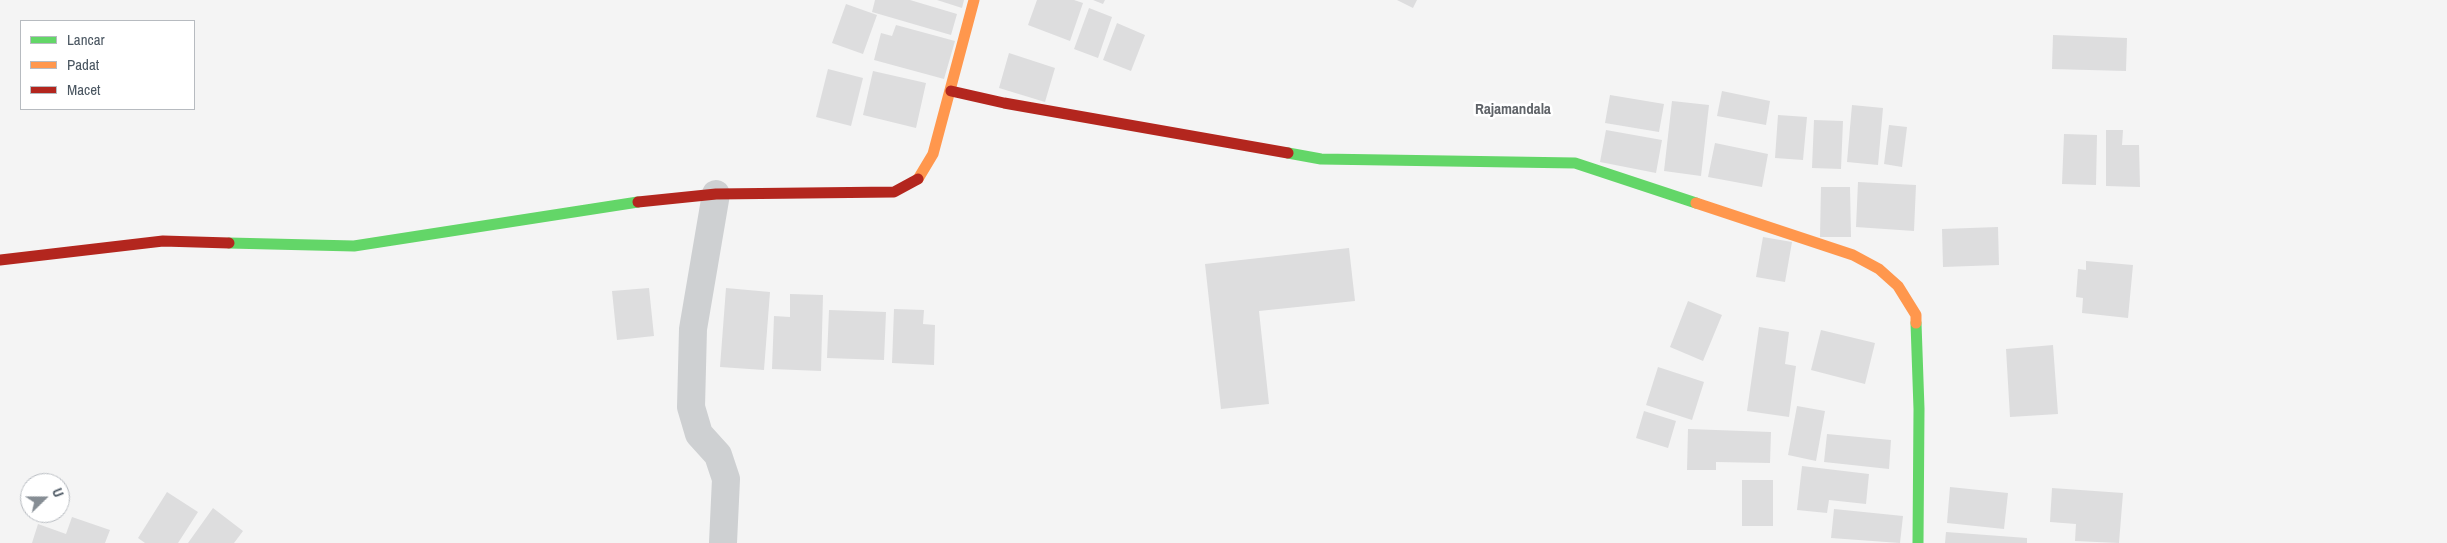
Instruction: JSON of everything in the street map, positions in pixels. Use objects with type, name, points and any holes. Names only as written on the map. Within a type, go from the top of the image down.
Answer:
[{"type":"street","points":[[0,260],[163,241],[354,246],[662,198],[716,194],[894,192],[916,181],[933,154],[974,0]]},
{"type":"street","points":[[951,91],[1004,103],[1321,159],[1575,162],[1853,256],[1879,269],[1898,286],[1916,314],[1918,543]]},
{"type":"street","points":[[716,194],[693,329],[691,406],[699,434],[718,454],[726,479],[723,543]]},
{"type":"building","points":[[875,0],[910,0],[957,14],[951,35],[872,12]]},
{"type":"building","points":[[937,0],[964,0],[962,8]]},
{"type":"building","points":[[1037,0],[1074,0],[1083,3],[1070,41],[1028,25]]},
{"type":"building","points":[[1093,0],[1105,0],[1103,4]]},
{"type":"building","points":[[1397,0],[1417,0],[1413,8]]},
{"type":"building","points":[[846,4],[877,15],[863,54],[832,43]]},
{"type":"building","points":[[1089,8],[1112,17],[1098,58],[1074,49]]},
{"type":"building","points":[[1117,23],[1145,35],[1131,71],[1103,60]]},
{"type":"building","points":[[896,25],[955,41],[944,79],[874,60],[881,33],[892,36]]},
{"type":"building","points":[[2053,35],[2127,38],[2126,71],[2052,69]]},
{"type":"building","points":[[1009,53],[1055,68],[1045,102],[999,88]]},
{"type":"building","points":[[828,69],[863,78],[851,126],[816,117]]},
{"type":"building","points":[[873,71],[926,83],[916,128],[863,115]]},
{"type":"building","points":[[1722,91],[1770,101],[1766,125],[1717,116]]},
{"type":"building","points":[[1610,95],[1664,104],[1659,132],[1605,123]]},
{"type":"building","points":[[1672,101],[1709,105],[1701,176],[1664,171]]},
{"type":"building","points":[[1852,105],[1883,108],[1878,165],[1847,162]]},
{"type":"building","points":[[1778,115],[1807,117],[1803,160],[1775,158]]},
{"type":"building","points":[[1814,120],[1843,121],[1841,169],[1812,168]]},
{"type":"building","points":[[1889,125],[1907,127],[1902,167],[1884,164]]},
{"type":"building","points":[[1606,130],[1662,140],[1656,173],[1600,162]]},
{"type":"building","points":[[2106,130],[2123,130],[2122,145],[2139,145],[2140,187],[2106,186]]},
{"type":"building","points":[[2064,134],[2097,135],[2096,185],[2062,184]]},
{"type":"building","points":[[1715,143],[1768,154],[1762,187],[1708,177]]},
{"type":"building","points":[[1858,182],[1916,185],[1914,231],[1856,227]]},
{"type":"building","points":[[1821,187],[1850,187],[1851,237],[1820,237]]},
{"type":"building","points":[[1998,227],[1999,265],[1943,267],[1942,229]]},
{"type":"building","points":[[1763,237],[1792,242],[1785,282],[1756,277]]},
{"type":"building","points":[[1349,248],[1355,301],[1259,311],[1269,404],[1221,409],[1205,264]]},
{"type":"building","points":[[2086,261],[2133,265],[2128,318],[2082,313],[2083,298],[2076,297],[2078,269],[2086,270]]},
{"type":"building","points":[[649,288],[654,336],[617,340],[612,291]]},
{"type":"building","points":[[726,288],[770,292],[764,370],[720,367]]},
{"type":"building","points":[[790,294],[823,295],[821,371],[772,369],[774,316],[790,317]]},
{"type":"building","points":[[1688,301],[1722,315],[1703,361],[1670,347]]},
{"type":"building","points":[[894,309],[924,310],[923,324],[935,325],[934,365],[892,363]]},
{"type":"building","points":[[829,310],[886,312],[884,360],[827,358]]},
{"type":"building","points":[[1759,327],[1789,332],[1785,364],[1796,366],[1789,417],[1747,411]]},
{"type":"building","points":[[1821,330],[1875,343],[1865,384],[1811,370]]},
{"type":"building","points":[[2053,345],[2058,414],[2010,417],[2006,349]]},
{"type":"building","points":[[1658,367],[1704,382],[1692,420],[1646,405]]},
{"type":"building","points":[[1797,406],[1825,411],[1816,461],[1788,455]]},
{"type":"building","points":[[1644,411],[1676,421],[1668,448],[1636,438]]},
{"type":"building","points":[[1688,429],[1771,432],[1770,463],[1716,462],[1716,470],[1687,470]]},
{"type":"building","points":[[1827,434],[1891,440],[1889,469],[1824,462]]},
{"type":"building","points":[[1802,466],[1869,474],[1866,504],[1829,500],[1827,513],[1797,510]]},
{"type":"building","points":[[1742,480],[1773,480],[1773,526],[1742,526]]},
{"type":"building","points":[[1950,487],[2008,493],[2004,529],[1947,523]]},
{"type":"building","points":[[2052,488],[2123,493],[2119,543],[2075,541],[2076,524],[2050,522]]},
{"type":"building","points":[[167,492],[198,512],[178,543],[145,543],[138,538]]},
{"type":"building","points":[[213,508],[243,531],[234,543],[188,543]]},
{"type":"building","points":[[1834,509],[1903,516],[1900,543],[1831,538]]},
{"type":"building","points":[[72,517],[110,530],[105,543],[32,543],[38,524],[66,534]]},
{"type":"building","points":[[1946,532],[2027,538],[2027,543],[1945,543]]},
{"type":"traffic: fast","points":[[1288,153],[1321,159],[1575,163],[1696,203]]},
{"type":"traffic: fast","points":[[229,243],[354,246],[638,202]]},
{"type":"traffic: fast","points":[[1916,323],[1919,409],[1918,543]]},
{"type":"traffic: slow","points":[[918,179],[933,154],[974,0]]},
{"type":"traffic: slow","points":[[1696,203],[1853,255],[1879,269],[1898,286],[1916,315],[1916,323]]},
{"type":"traffic: jam","points":[[951,91],[1004,103],[1288,153]]},
{"type":"traffic: jam","points":[[638,202],[716,194],[894,192],[918,179]]},
{"type":"traffic: jam","points":[[0,260],[163,241],[229,243]]},
{"type":"district","name":"Rajamandala","points":[[1513,110]]}]
